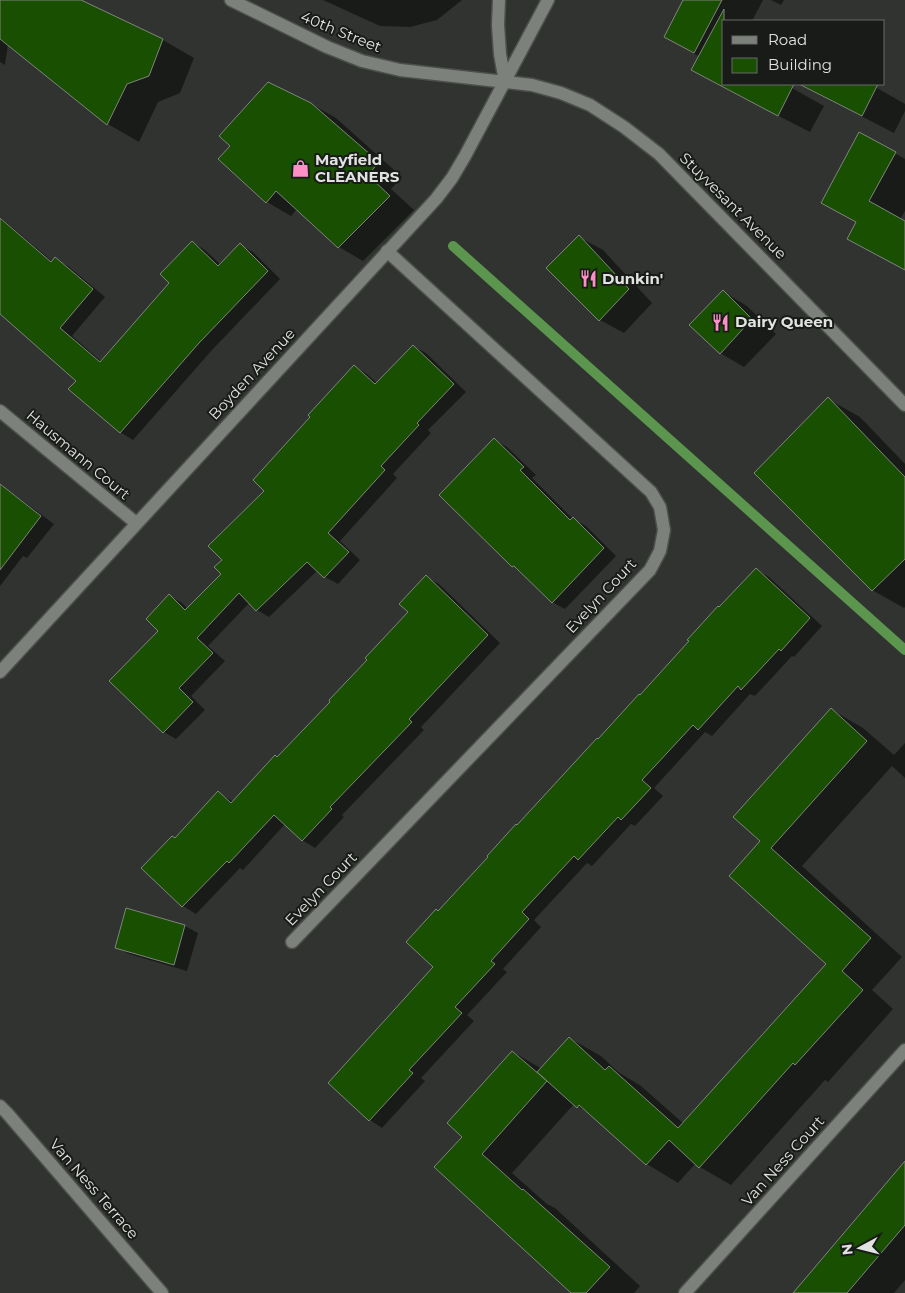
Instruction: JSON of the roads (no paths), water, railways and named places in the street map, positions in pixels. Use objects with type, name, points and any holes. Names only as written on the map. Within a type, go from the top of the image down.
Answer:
[{"type":"street","name":"40th Street","points":[[231,0],[327,47],[362,61],[400,70],[505,82]]},
{"type":"street","points":[[499,0],[500,54],[505,82]]},
{"type":"street","points":[[505,82],[548,0]]},
{"type":"street","name":"Boyden Avenue","points":[[0,672],[436,200],[465,156],[505,82]]},
{"type":"street","name":"Stuyvesant Avenue","points":[[505,82],[532,85],[590,104],[624,126],[659,154],[905,405]]},
{"type":"street","name":"Evelyn Court","points":[[292,942],[650,570],[660,551],[664,530],[660,507],[652,492],[387,251]]},
{"type":"street","name":"Hausmann Court","points":[[0,411],[136,523]]},
{"type":"street","name":"Van Ness Court","points":[[685,1293],[905,1050]]},
{"type":"street","name":"Van Ness Terrace","points":[[0,1106],[162,1293]]},
{"type":"waterway","points":[[453,246],[905,650]]},
{"type":"place","name":"Mayfield CLEANERS","points":[[301,169]]},
{"type":"place","name":"Dunkin'","points":[[588,279]]},
{"type":"place","name":"Dairy Queen","points":[[721,322]]}]
